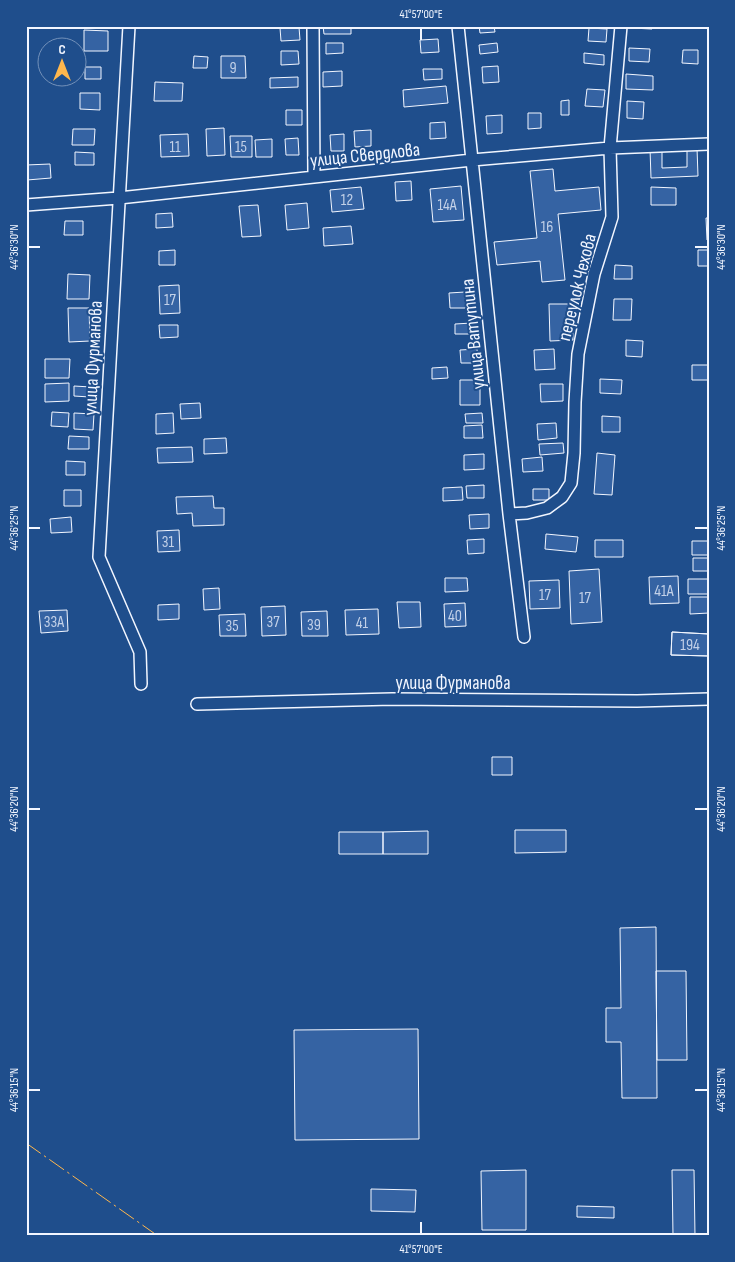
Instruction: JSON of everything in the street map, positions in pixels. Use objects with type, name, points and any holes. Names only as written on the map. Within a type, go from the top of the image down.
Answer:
[{"type":"street","name":"улица Фурманова","points":[[129,26],[99,557],[140,652],[142,684]]},
{"type":"street","points":[[313,26],[314,177]]},
{"type":"street","name":"улица Ватутина","points":[[458,26],[509,514],[524,637]]},
{"type":"street","name":"переулок Чехова","points":[[509,514],[528,513],[547,508],[562,497],[570,482],[574,453],[578,354],[594,274],[612,217],[610,148],[621,26]]},
{"type":"street","name":"улица Свердлова","points":[[26,205],[118,198],[472,160],[610,148],[709,144]]},
{"type":"street","name":"улица Фурманова","points":[[197,704],[392,699],[627,701],[709,699]]},
{"type":"building","points":[[158,26],[175,26],[174,28],[158,28]]},
{"type":"building","points":[[323,26],[351,26],[351,34],[324,34]]},
{"type":"building","points":[[479,26],[494,26],[495,32],[480,33]]},
{"type":"building","points":[[631,26],[652,26],[652,29],[631,28]]},
{"type":"building","points":[[299,27],[300,40],[281,41],[280,28]]},
{"type":"building","points":[[589,28],[607,29],[606,42],[588,41]]},
{"type":"building","points":[[84,30],[108,31],[108,51],[88,51],[88,38],[84,38]]},
{"type":"building","points":[[438,39],[439,52],[421,53],[420,40]]},
{"type":"building","points":[[326,43],[343,43],[343,53],[326,54]]},
{"type":"building","points":[[497,43],[498,52],[480,54],[479,45]]},
{"type":"building","points":[[629,48],[650,49],[649,62],[629,61]]},
{"type":"building","points":[[683,50],[698,50],[698,64],[682,63]]},
{"type":"building","points":[[281,51],[298,51],[299,64],[281,65]]},
{"type":"building","points":[[584,53],[604,55],[604,65],[584,63]]},
{"type":"building","points":[[194,56],[208,57],[207,68],[193,68]]},
{"type":"building","points":[[221,56],[245,56],[246,78],[221,78]]},
{"type":"building","points":[[498,66],[499,82],[483,83],[482,67]]},
{"type":"building","points":[[88,67],[101,67],[101,79],[88,79]]},
{"type":"building","points":[[423,69],[442,69],[442,79],[424,80]]},
{"type":"building","points":[[342,71],[342,86],[323,87],[323,72]]},
{"type":"building","points":[[626,74],[653,76],[653,90],[626,89]]},
{"type":"building","points":[[298,77],[298,87],[270,88],[270,78]]},
{"type":"building","points":[[155,82],[183,83],[182,101],[154,101]]},
{"type":"building","points":[[446,86],[448,103],[404,107],[403,90]]},
{"type":"building","points":[[587,89],[605,90],[603,107],[585,106]]},
{"type":"building","points":[[80,93],[100,93],[100,110],[80,109]]},
{"type":"building","points":[[569,100],[569,115],[561,115],[561,101]]},
{"type":"building","points":[[627,101],[644,102],[643,119],[627,118]]},
{"type":"building","points":[[286,110],[302,110],[302,125],[286,125]]},
{"type":"building","points":[[528,113],[541,113],[541,128],[528,129]]},
{"type":"building","points":[[502,115],[502,133],[487,134],[486,116]]},
{"type":"building","points":[[445,122],[446,138],[430,139],[430,123]]},
{"type":"building","points":[[224,128],[225,155],[207,156],[206,129]]},
{"type":"building","points":[[73,129],[95,129],[94,145],[72,145]]},
{"type":"building","points":[[371,130],[371,146],[355,147],[354,131]]},
{"type":"building","points":[[188,134],[189,156],[161,157],[160,135]]},
{"type":"building","points":[[344,134],[344,151],[331,151],[330,135]]},
{"type":"building","points":[[230,136],[252,136],[252,157],[231,157]]},
{"type":"building","points":[[298,138],[299,155],[286,155],[285,139]]},
{"type":"building","points":[[272,139],[272,157],[256,157],[255,140]]},
{"type":"building","points":[[687,148],[697,148],[698,176],[651,178],[650,149],[662,149],[662,168],[687,167]]},
{"type":"building","points":[[75,152],[94,153],[94,165],[75,165]]},
{"type":"building","points":[[50,164],[51,178],[27,180],[26,165]]},
{"type":"building","points":[[553,169],[555,191],[599,187],[601,210],[558,214],[565,280],[542,282],[540,261],[497,265],[494,242],[537,238],[530,171]]},
{"type":"building","points":[[411,181],[412,200],[396,201],[395,182]]},
{"type":"building","points":[[461,186],[464,220],[433,222],[430,189]]},
{"type":"building","points":[[361,187],[364,209],[332,212],[330,190]]},
{"type":"building","points":[[651,187],[676,188],[676,205],[651,205]]},
{"type":"building","points":[[307,203],[309,228],[287,230],[285,205]]},
{"type":"building","points":[[258,205],[261,236],[242,237],[239,206]]},
{"type":"building","points":[[172,213],[173,227],[156,228],[156,214]]},
{"type":"building","points":[[706,218],[709,218],[709,240],[707,240]]},
{"type":"building","points":[[65,221],[83,221],[83,235],[64,235]]},
{"type":"building","points":[[351,226],[353,244],[324,246],[323,228]]},
{"type":"building","points":[[175,250],[175,265],[159,265],[159,251]]},
{"type":"building","points":[[698,250],[709,250],[709,266],[698,266]]},
{"type":"building","points":[[615,265],[632,266],[632,279],[614,279]]},
{"type":"building","points":[[68,274],[90,275],[89,299],[67,299]]},
{"type":"building","points":[[179,285],[180,313],[160,314],[159,286]]},
{"type":"building","points":[[465,292],[466,308],[450,308],[449,293]]},
{"type":"building","points":[[614,299],[632,299],[631,320],[613,320]]},
{"type":"building","points":[[549,304],[572,304],[573,340],[550,341]]},
{"type":"building","points":[[68,308],[89,308],[90,341],[69,342]]},
{"type":"building","points":[[472,323],[472,334],[455,334],[455,324]]},
{"type":"building","points":[[159,325],[178,325],[178,337],[160,338]]},
{"type":"building","points":[[626,340],[643,341],[642,357],[626,356]]},
{"type":"building","points":[[477,349],[478,363],[461,363],[460,350]]},
{"type":"building","points":[[554,349],[555,369],[535,370],[534,350]]},
{"type":"building","points":[[45,359],[70,359],[69,378],[45,378]]},
{"type":"building","points":[[692,365],[709,365],[709,380],[692,380]]},
{"type":"building","points":[[447,367],[448,378],[432,379],[432,368]]},
{"type":"building","points":[[600,379],[622,380],[621,394],[600,393]]},
{"type":"building","points":[[460,380],[480,380],[480,405],[460,405]]},
{"type":"building","points":[[69,383],[69,401],[45,402],[45,384]]},
{"type":"building","points":[[540,384],[563,384],[563,401],[541,402]]},
{"type":"building","points":[[74,386],[91,387],[90,397],[74,396]]},
{"type":"building","points":[[200,403],[201,418],[181,419],[180,404]]},
{"type":"building","points":[[52,412],[69,413],[68,427],[51,426]]},
{"type":"building","points":[[74,413],[94,414],[93,430],[74,429]]},
{"type":"building","points":[[173,413],[174,433],[156,434],[156,414]]},
{"type":"building","points":[[482,413],[483,423],[466,423],[465,414]]},
{"type":"building","points":[[602,416],[620,417],[620,432],[602,432]]},
{"type":"building","points":[[556,423],[557,438],[538,440],[537,424]]},
{"type":"building","points":[[482,425],[483,438],[464,438],[464,426]]},
{"type":"building","points":[[69,436],[89,437],[89,449],[68,449]]},
{"type":"building","points":[[226,438],[227,453],[204,454],[204,439]]},
{"type":"building","points":[[563,443],[564,453],[540,455],[539,444]]},
{"type":"building","points":[[192,447],[193,462],[158,463],[157,448]]},
{"type":"building","points":[[597,453],[615,455],[612,495],[594,494]]},
{"type":"building","points":[[484,454],[484,469],[464,470],[464,455]]},
{"type":"building","points":[[542,457],[543,471],[523,472],[522,459]]},
{"type":"building","points":[[66,461],[85,462],[85,475],[66,475]]},
{"type":"building","points":[[484,485],[484,498],[467,498],[466,486]]},
{"type":"building","points":[[462,487],[463,500],[443,501],[443,488]]},
{"type":"building","points":[[533,489],[549,489],[549,500],[533,500]]},
{"type":"building","points":[[64,490],[81,490],[81,506],[64,506]]},
{"type":"building","points":[[213,496],[214,508],[224,508],[224,525],[193,526],[192,513],[177,514],[176,497]]},
{"type":"building","points":[[489,514],[489,528],[470,529],[469,515]]},
{"type":"building","points":[[71,517],[72,532],[51,533],[50,519]]},
{"type":"building","points":[[179,530],[180,551],[158,552],[157,531]]},
{"type":"building","points":[[546,534],[578,537],[576,552],[545,549]]},
{"type":"building","points":[[484,539],[484,553],[468,554],[467,540]]},
{"type":"building","points":[[595,540],[623,540],[623,557],[595,557]]},
{"type":"building","points":[[692,541],[709,541],[709,555],[692,555]]},
{"type":"building","points":[[693,558],[709,558],[709,571],[693,571]]},
{"type":"building","points":[[599,569],[602,622],[571,624],[569,571]]},
{"type":"building","points":[[678,576],[679,603],[650,604],[649,577]]},
{"type":"building","points":[[445,578],[467,578],[468,591],[445,592]]},
{"type":"building","points":[[688,579],[709,579],[709,594],[688,594]]},
{"type":"building","points":[[559,580],[560,608],[530,609],[529,581]]},
{"type":"building","points":[[219,588],[220,609],[204,610],[203,589]]},
{"type":"building","points":[[690,597],[709,597],[709,613],[690,614]]},
{"type":"building","points":[[397,602],[420,602],[421,627],[399,628]]},
{"type":"building","points":[[465,603],[466,626],[445,627],[444,604]]},
{"type":"building","points":[[179,604],[179,619],[158,620],[158,605]]},
{"type":"building","points":[[285,606],[286,635],[262,636],[261,607]]},
{"type":"building","points":[[378,609],[379,634],[346,635],[345,610]]},
{"type":"building","points":[[67,610],[68,631],[41,633],[39,611]]},
{"type":"building","points":[[327,611],[328,636],[302,636],[301,612]]},
{"type":"building","points":[[245,614],[246,636],[220,636],[219,615]]},
{"type":"building","points":[[672,632],[709,634],[709,656],[671,655]]},
{"type":"building","points":[[672,632],[709,634],[709,656],[671,655]]},
{"type":"building","points":[[492,757],[512,757],[512,775],[492,775]]},
{"type":"building","points":[[515,830],[566,830],[566,852],[515,853]]},
{"type":"building","points":[[428,831],[428,854],[383,854],[383,832]]},
{"type":"building","points":[[339,832],[383,832],[383,854],[339,854]]},
{"type":"building","points":[[656,927],[657,1098],[622,1098],[621,1042],[606,1042],[606,1008],[621,1008],[620,928]]},
{"type":"building","points":[[656,971],[686,971],[687,1060],[657,1060]]},
{"type":"building","points":[[418,1029],[419,1139],[295,1140],[294,1030]]},
{"type":"building","points":[[526,1170],[526,1230],[482,1230],[481,1171]]},
{"type":"building","points":[[672,1170],[694,1170],[695,1236],[673,1236]]},
{"type":"building","points":[[371,1189],[416,1190],[415,1212],[371,1211]]},
{"type":"building","points":[[577,1206],[614,1207],[614,1218],[577,1217]]},
{"type":"power","points":[[26,1143],[158,1236]]},
{"type":"power","points":[[26,1232],[32,1236]]}]
